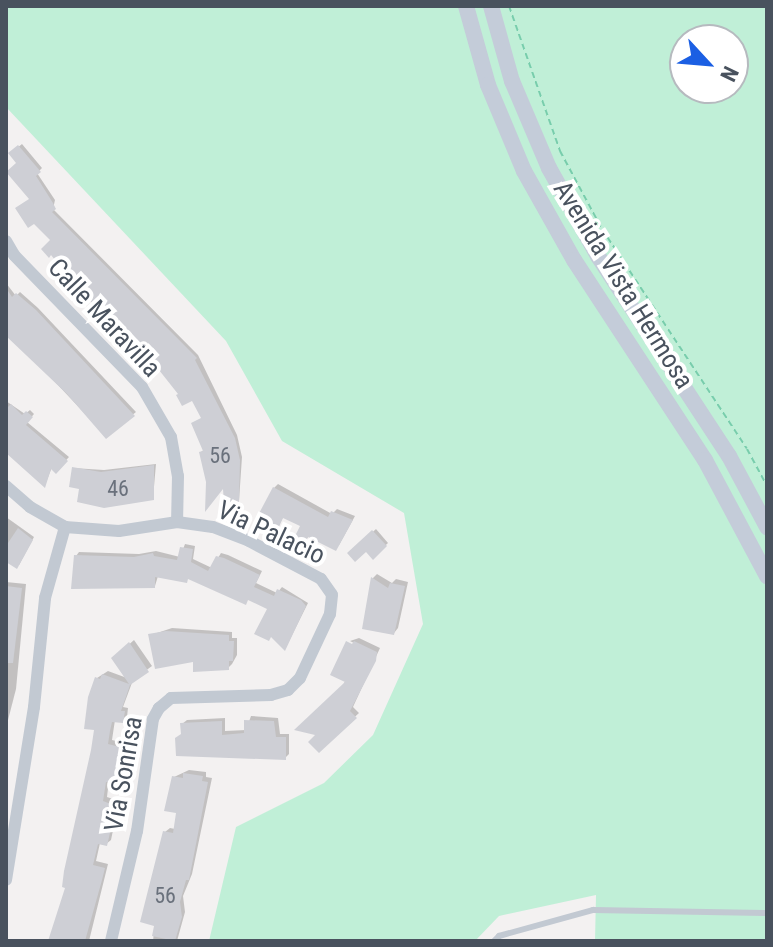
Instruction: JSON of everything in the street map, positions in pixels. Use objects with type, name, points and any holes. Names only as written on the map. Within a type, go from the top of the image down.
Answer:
[{"type":"main road","name":"Avenida Vista Hermosa","points":[[466,6],[488,85],[524,171],[574,260],[705,460],[767,576]]},
{"type":"main road","name":"Avenida Vista Hermosa","points":[[491,6],[512,81],[549,168],[598,256],[729,456],[767,527]]},
{"type":"street","name":"Calle Maravilla","points":[[6,241],[14,255],[142,387],[171,437],[178,476],[177,522]]},
{"type":"street","name":"Via Palacio","points":[[6,486],[30,507],[65,527],[119,531],[194,522],[249,541],[321,579],[332,595]]},
{"type":"street","points":[[6,880],[34,707],[45,598],[65,527]]},
{"type":"street","name":"Via Sonrisa","points":[[111,941],[137,831],[153,719],[159,708],[171,698],[271,695],[288,690],[300,678],[324,627],[332,595]]},
{"type":"lane","points":[[494,941],[499,936],[593,910],[767,913]]},
{"type":"path","points":[[509,6],[560,151],[602,229],[747,449],[767,486]]},
{"type":"green space","points":[[6,6],[767,6],[767,941],[595,941],[596,895],[499,916],[475,941],[209,941],[236,827],[324,783],[373,735],[423,624],[404,513],[282,441],[226,341],[6,107]]},
{"type":"building","points":[[18,145],[41,172],[36,176],[56,209],[52,212],[197,358],[195,360],[235,438],[240,460],[239,503],[224,504],[223,489],[205,512],[206,482],[199,452],[203,451],[191,423],[201,418],[192,401],[182,406],[178,394],[159,370],[79,290],[51,255],[49,258],[41,249],[50,240],[34,224],[28,228],[15,208],[29,199],[6,172],[16,163],[8,153]]},
{"type":"building","points":[[6,288],[12,297],[16,293],[36,310],[135,416],[106,439],[67,394],[6,336]]},
{"type":"building","points":[[11,404],[22,415],[26,411],[33,417],[26,425],[68,461],[56,474],[51,469],[45,488],[6,453],[6,409]]},
{"type":"building","points":[[154,465],[154,500],[104,508],[77,502],[79,489],[69,487],[72,467],[101,472]]},
{"type":"building","points":[[273,487],[328,517],[331,511],[353,520],[336,551],[308,537],[305,543],[294,538],[300,526],[283,518],[278,529],[256,519]]},
{"type":"building","points":[[18,528],[33,540],[17,569],[6,562],[6,546]]},
{"type":"building","points":[[372,530],[387,546],[373,560],[366,552],[355,562],[347,553]]},
{"type":"building","points":[[180,547],[193,549],[191,562],[208,571],[216,556],[224,558],[260,575],[254,587],[274,596],[277,589],[301,600],[306,606],[285,651],[271,637],[269,641],[254,634],[267,609],[248,600],[246,605],[188,579],[187,583],[155,577],[155,588],[71,589],[74,555],[134,557],[153,553],[154,556],[177,560]]},
{"type":"building","points":[[371,577],[388,588],[390,583],[405,586],[394,635],[362,629]]},
{"type":"building","points":[[6,586],[22,588],[13,663],[6,663]]},
{"type":"building","points":[[166,631],[229,635],[229,641],[234,641],[233,661],[229,661],[229,670],[193,672],[193,662],[155,669],[148,634]]},
{"type":"building","points":[[346,641],[352,644],[354,641],[377,652],[376,661],[350,711],[357,718],[319,753],[308,742],[315,735],[294,730],[345,682],[330,675]]},
{"type":"building","points":[[129,642],[149,672],[130,685],[121,711],[125,711],[123,723],[112,722],[108,744],[124,748],[121,783],[106,782],[103,801],[116,806],[107,846],[98,844],[93,865],[105,868],[102,880],[85,941],[48,941],[65,888],[62,887],[64,871],[91,750],[94,730],[84,729],[88,697],[95,677],[100,679],[102,674],[129,684],[111,658]]},
{"type":"building","points":[[244,720],[274,721],[276,737],[286,737],[286,760],[176,756],[175,738],[181,734],[180,723],[222,721],[222,735],[244,733]]},
{"type":"building","points":[[183,773],[203,776],[202,781],[208,782],[189,880],[186,880],[180,902],[182,917],[175,941],[152,936],[154,926],[140,922],[163,831],[173,833],[176,813],[164,811],[172,776],[183,778]]}]
